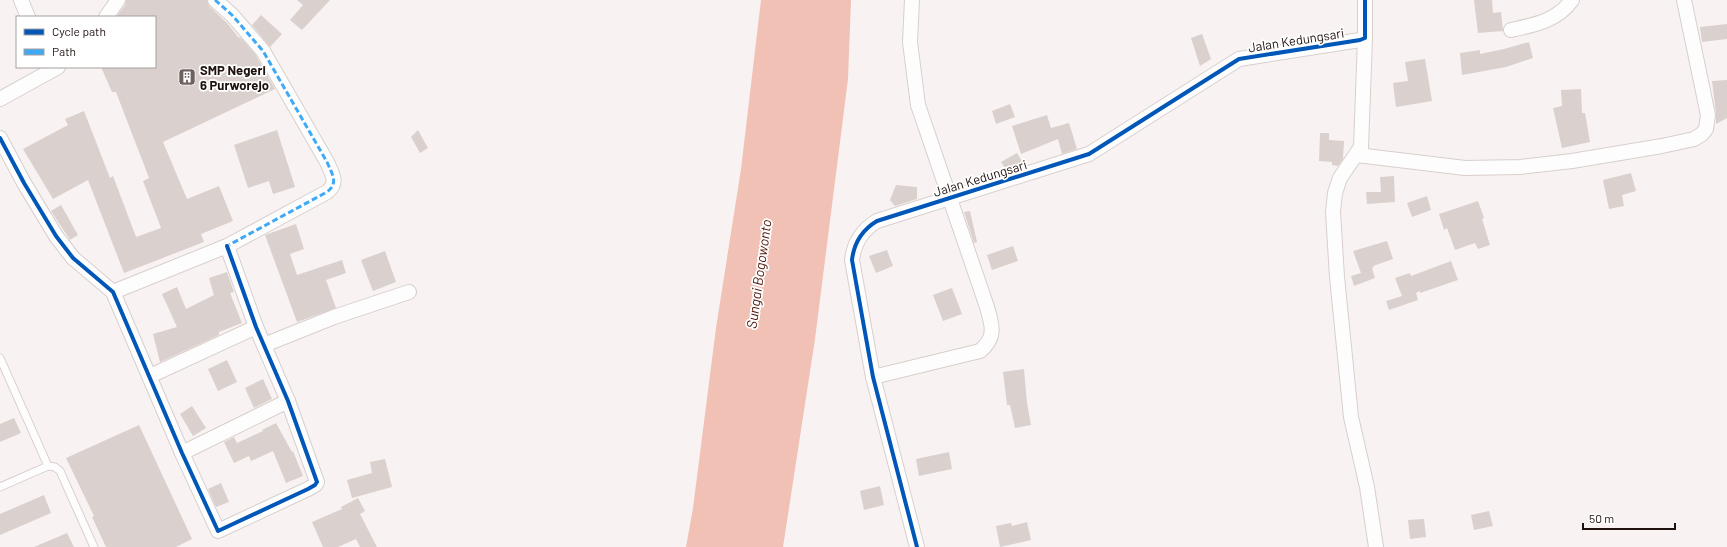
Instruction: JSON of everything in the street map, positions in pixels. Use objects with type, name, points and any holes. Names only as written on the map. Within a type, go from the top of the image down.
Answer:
[{"type":"street","points":[[21,0],[28,16]]},
{"type":"street","points":[[107,16],[118,0]]},
{"type":"street","points":[[114,292],[227,246],[327,192],[332,188],[334,183],[334,178],[327,162],[263,51],[232,16],[215,0]]},
{"type":"street","points":[[873,377],[980,351],[987,345],[991,336],[990,320],[986,307],[948,199],[918,105],[910,42],[912,0]]},
{"type":"street","points":[[1365,0],[1361,147],[1357,155],[1345,168],[1340,178],[1333,212],[1337,277],[1351,418],[1367,487],[1376,547]]},
{"type":"street","points":[[1511,30],[1552,19],[1562,12],[1572,0]]},
{"type":"street","points":[[1357,155],[1465,168],[1520,167],[1572,161],[1662,146],[1694,139],[1702,134],[1706,129],[1708,115],[1684,0]]},
{"type":"street","name":"Jalan Kedungsari","points":[[917,547],[873,377],[852,260],[852,252],[864,230],[877,221],[1089,154],[1239,59],[1365,38]]},
{"type":"street","points":[[0,99],[55,68]]},
{"type":"street","points":[[0,138],[24,183],[56,236],[73,258],[114,292],[182,452],[218,531],[308,489],[316,484],[317,478],[288,401],[256,327],[227,246]]},
{"type":"street","points":[[264,345],[334,316],[409,292]]},
{"type":"street","points":[[150,376],[256,327]]},
{"type":"street","points":[[182,452],[288,401]]},
{"type":"lane","points":[[0,358],[48,466]]},
{"type":"lane","points":[[0,487],[48,466],[55,467],[60,470],[94,547]]},
{"type":"water","name":"Sungai Bogowonto","points":[[761,0],[851,0],[848,79],[815,339],[783,547],[686,547],[693,508],[716,328],[741,169]]},
{"type":"building","points":[[126,0],[207,0],[209,6],[227,23],[255,54],[275,89],[163,142],[187,199],[219,186],[233,221],[201,234],[204,242],[124,273],[88,180],[53,199],[23,149],[68,125],[65,119],[84,111],[110,178],[113,176],[136,237],[161,228],[143,181],[149,178],[116,92],[112,92],[101,68],[156,68],[156,16],[117,16],[125,5]]},
{"type":"building","points":[[297,0],[330,0],[302,30],[290,20],[303,5]]},
{"type":"building","points":[[1474,0],[1492,0],[1493,13],[1501,12],[1503,31],[1478,33]]},
{"type":"building","points":[[261,15],[282,34],[270,47],[252,25]]},
{"type":"building","points":[[1727,24],[1727,39],[1702,42],[1700,27]]},
{"type":"building","points":[[1202,34],[1211,59],[1200,66],[1191,38]]},
{"type":"building","points":[[1529,42],[1533,58],[1506,67],[1462,75],[1460,53],[1480,50],[1480,54]]},
{"type":"building","points":[[1425,59],[1432,101],[1396,107],[1393,83],[1408,81],[1405,62]]},
{"type":"building","points":[[1727,80],[1727,118],[1716,124],[1712,81]]},
{"type":"building","points":[[1581,89],[1582,113],[1585,113],[1590,142],[1562,148],[1553,108],[1562,106],[1561,90]]},
{"type":"building","points":[[1010,104],[1015,117],[996,124],[992,111]]},
{"type":"building","points":[[1047,115],[1051,128],[1069,123],[1077,149],[1062,154],[1058,139],[1021,154],[1012,126]]},
{"type":"building","points":[[277,130],[295,187],[273,194],[269,181],[248,188],[234,145]]},
{"type":"building","points":[[418,130],[428,148],[420,153],[411,137]]},
{"type":"building","points":[[1320,133],[1329,133],[1329,140],[1344,141],[1343,159],[1338,166],[1332,165],[1332,162],[1319,161]]},
{"type":"building","points":[[1017,153],[1023,163],[1007,171],[1001,162]]},
{"type":"building","points":[[1631,173],[1636,191],[1622,195],[1624,206],[1609,209],[1603,180]]},
{"type":"building","points":[[1394,176],[1395,202],[1367,204],[1366,192],[1381,192],[1380,177]]},
{"type":"building","points":[[896,185],[917,187],[917,199],[895,206],[890,200]]},
{"type":"building","points":[[1427,196],[1431,210],[1412,217],[1407,203]]},
{"type":"building","points":[[1478,201],[1484,218],[1482,219],[1490,245],[1478,249],[1475,243],[1455,250],[1447,228],[1444,230],[1439,214]]},
{"type":"building","points":[[61,205],[78,235],[70,240],[51,211]]},
{"type":"building","points":[[970,211],[977,242],[974,243],[964,212]]},
{"type":"building","points":[[296,224],[304,249],[290,254],[297,275],[342,260],[346,273],[326,280],[336,308],[297,322],[265,235]]},
{"type":"building","points":[[1387,241],[1393,259],[1373,266],[1374,267],[1372,268],[1375,278],[1354,286],[1351,276],[1361,273],[1353,251]]},
{"type":"building","points":[[1013,246],[1018,261],[992,270],[987,255]]},
{"type":"building","points":[[887,250],[893,266],[876,273],[869,256]]},
{"type":"building","points":[[385,251],[396,282],[373,291],[361,260]]},
{"type":"building","points":[[1451,261],[1458,280],[1420,293],[1420,291],[1416,293],[1418,300],[1389,310],[1386,301],[1402,296],[1395,278],[1410,273],[1411,276]]},
{"type":"building","points":[[227,272],[234,292],[230,293],[242,323],[219,332],[219,335],[160,362],[153,334],[177,327],[162,294],[177,287],[186,309],[214,295],[209,278]]},
{"type":"building","points":[[952,288],[962,314],[943,321],[933,295]]},
{"type":"building","points":[[227,360],[237,382],[218,391],[208,369]]},
{"type":"building","points":[[1024,369],[1027,403],[1031,425],[1015,428],[1010,405],[1007,405],[1003,372]]},
{"type":"building","points":[[263,379],[272,399],[254,408],[245,388]]},
{"type":"building","points":[[192,406],[206,428],[193,436],[180,414]]},
{"type":"building","points":[[14,418],[21,433],[0,442],[0,424]]},
{"type":"building","points":[[276,423],[292,452],[293,451],[303,476],[286,483],[273,451],[251,461],[249,456],[234,463],[224,442],[234,437],[237,443]]},
{"type":"building","points":[[139,425],[192,539],[176,547],[106,547],[92,517],[94,516],[66,458]]},
{"type":"building","points":[[949,452],[952,469],[919,476],[916,459]]},
{"type":"building","points":[[385,459],[392,487],[352,498],[347,480],[372,473],[370,462]]},
{"type":"building","points":[[221,483],[229,502],[216,507],[208,489]]},
{"type":"building","points":[[880,486],[884,505],[864,510],[860,491]]},
{"type":"building","points":[[44,495],[51,513],[0,535],[0,514]]},
{"type":"building","points":[[358,498],[365,511],[360,514],[377,547],[360,547],[356,539],[338,547],[323,547],[312,522],[342,509],[341,507]]},
{"type":"building","points":[[1489,511],[1493,526],[1474,530],[1471,515]]},
{"type":"building","points":[[1424,519],[1426,537],[1410,539],[1408,520]]},
{"type":"building","points":[[1027,522],[1031,540],[1000,547],[996,526],[1011,523],[1012,526]]},
{"type":"building","points":[[67,533],[74,547],[34,547]]},
{"type":"marked path","points":[[215,0],[232,15],[263,51],[327,162],[334,182],[331,189],[327,192],[227,246]]},
{"type":"cycle path","points":[[917,547],[873,377],[852,260],[857,242],[867,228],[877,221],[1089,154],[1239,59],[1365,38],[1365,0]]},
{"type":"cycle path","points":[[0,138],[24,183],[56,236],[73,258],[113,292],[182,453],[218,531],[308,489],[317,482],[288,401],[256,327],[227,246]]},
{"type":"place","name":"SMP Negeri 6 Purworejo","points":[[187,77]]}]
